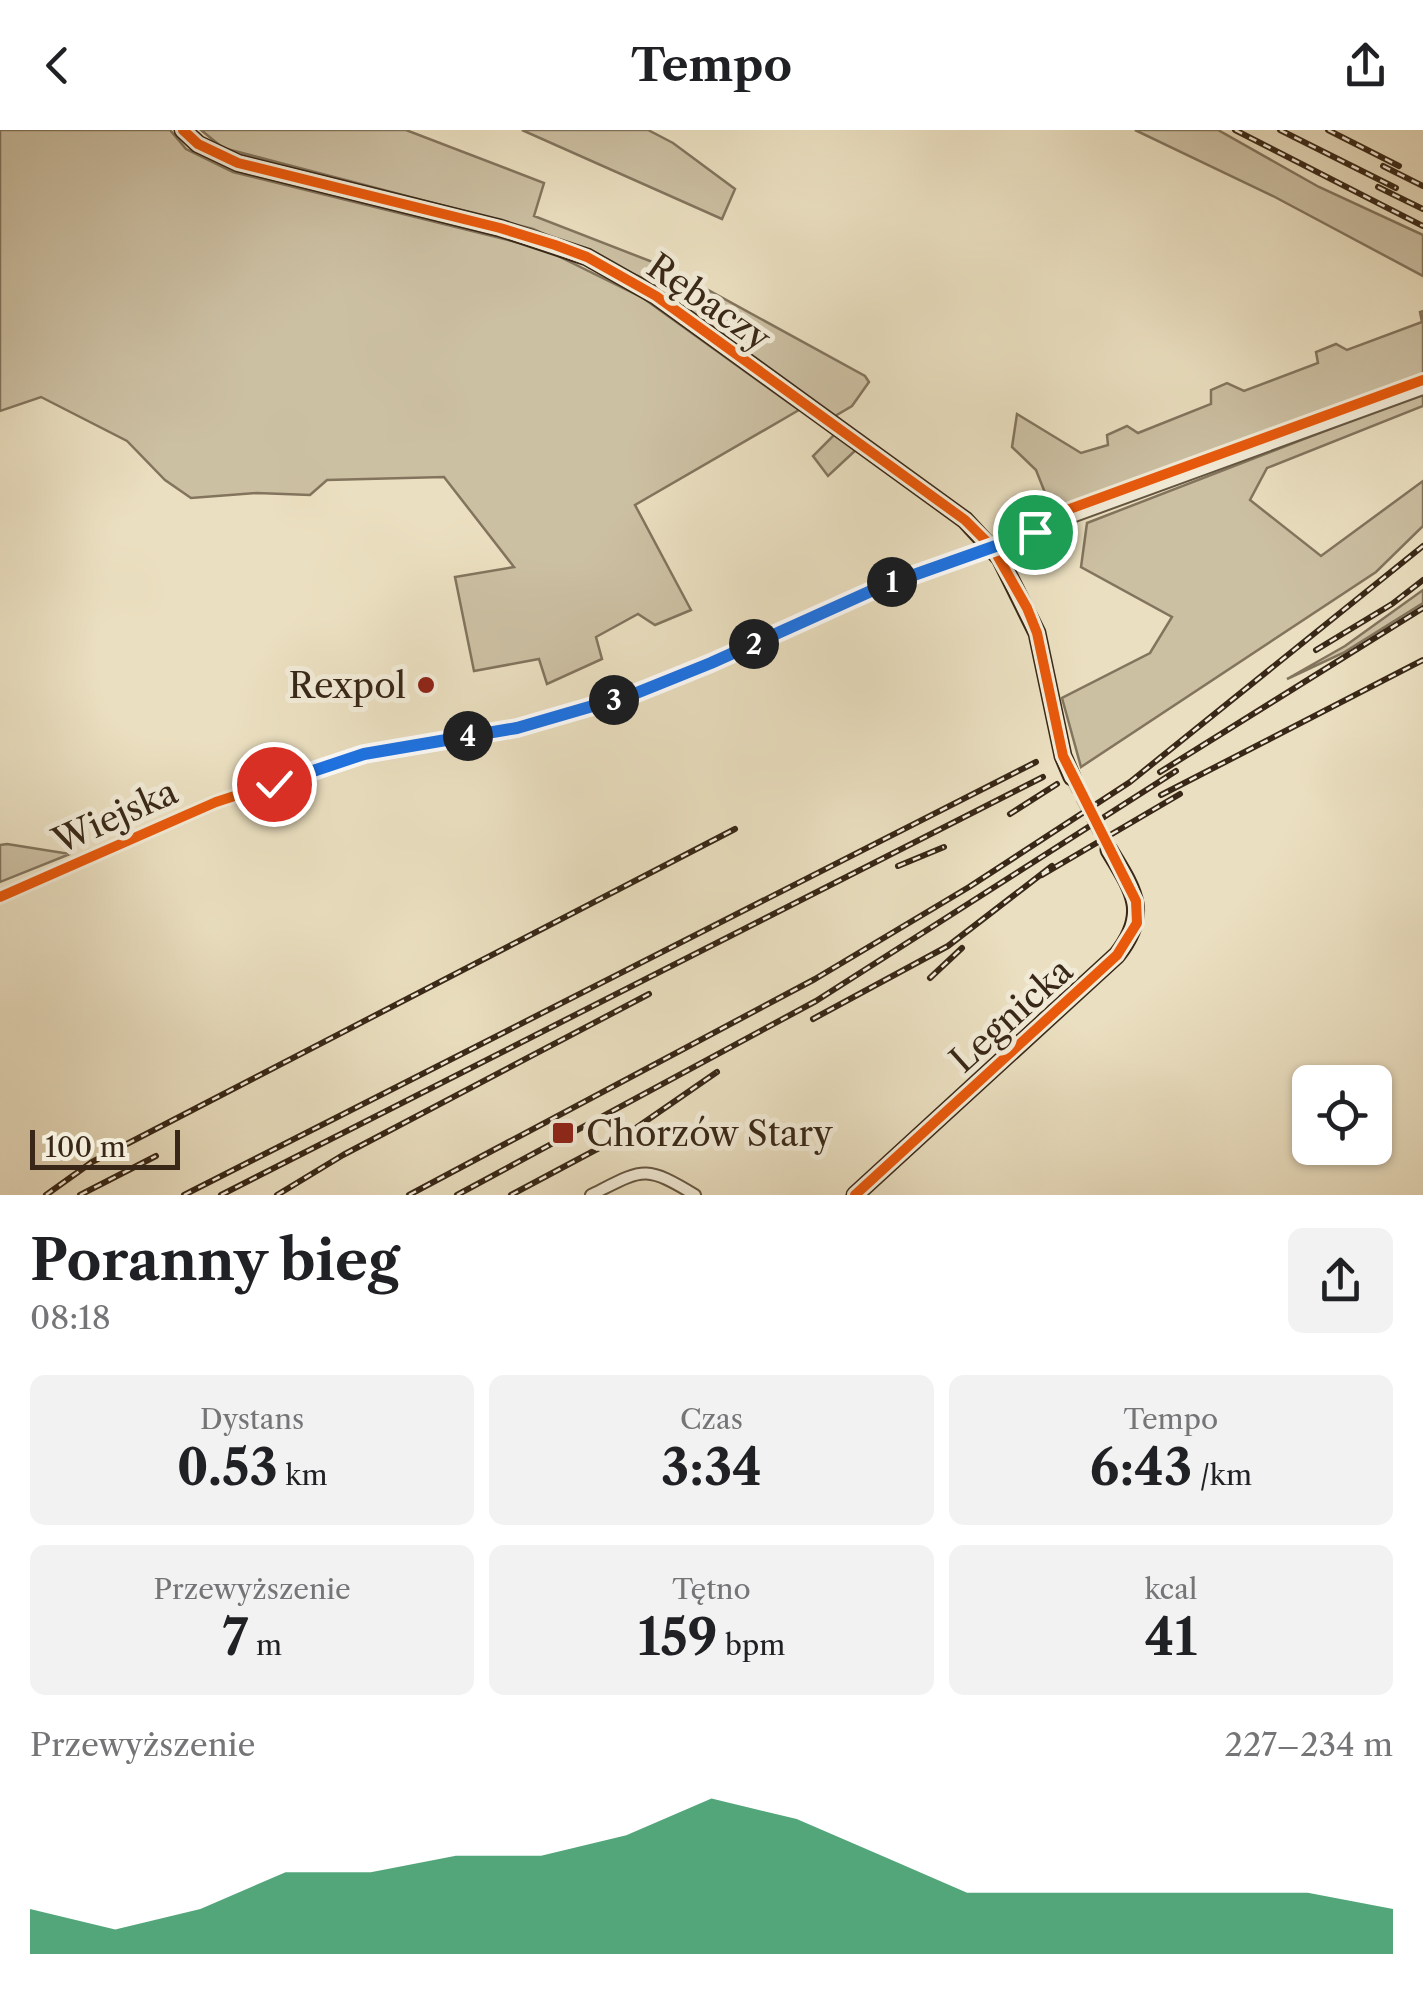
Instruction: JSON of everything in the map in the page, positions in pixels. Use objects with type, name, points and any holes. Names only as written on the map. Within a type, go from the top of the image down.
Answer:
[{"type":"street","name":"Rębaczy","points":[[182,130],[198,144],[238,163],[500,228],[588,257],[656,296],[965,520],[992,548]]},
{"type":"street","points":[[1072,776],[1059,739],[1038,633],[992,548],[1423,388]]},
{"type":"street","name":"Wiejska","points":[[0,897],[216,802],[364,754],[517,728],[634,694],[880,587],[992,548]]},
{"type":"street","name":"Legnicka","points":[[855,1195],[1117,955],[1130,938],[1137,923],[1136,900],[1109,850]]},
{"type":"street","points":[[592,1195],[642,1172],[664,1177],[694,1195]]},
{"type":"shaded area","points":[[0,130],[170,130],[186,149],[233,172],[544,249],[643,298],[799,410],[635,505],[691,610],[655,625],[638,614],[596,637],[602,659],[547,684],[539,659],[474,671],[455,577],[514,567],[444,477],[327,480],[310,495],[257,493],[191,498],[165,480],[127,441],[41,397],[0,411]]},
{"type":"shaded area","points":[[201,130],[406,130],[544,183],[534,216],[668,268],[865,376],[869,382],[852,406],[835,416],[647,280],[533,229],[223,148]]},
{"type":"shaded area","points":[[522,130],[648,130],[673,143],[735,189],[722,219]]},
{"type":"shaded area","points":[[1135,130],[1218,130],[1319,187],[1423,235],[1423,276],[1273,196]]},
{"type":"shaded area","points":[[1423,311],[1423,378],[1053,513],[1036,470],[1012,447],[1017,414],[1081,453],[1108,445],[1107,435],[1127,426],[1138,433],[1211,404],[1211,390],[1227,383],[1244,391],[1318,363],[1316,352],[1336,344],[1347,350],[1422,322]]},
{"type":"shaded area","points":[[1423,385],[1034,527],[1036,524]]},
{"type":"shaded area","points":[[1423,393],[1423,406],[1267,468],[1250,500],[1321,556],[1423,481],[1423,526],[1376,572],[1081,767],[1062,698],[1150,653],[1172,617],[1081,567],[1087,523]]},
{"type":"shaded area","points":[[837,432],[858,448],[828,476],[813,456]]},
{"type":"shaded area","points":[[1423,590],[1423,603],[1343,653],[1287,679],[1345,646]]},
{"type":"shaded area","points":[[0,845],[70,854],[0,882]]},
{"type":"tunnel","points":[[1072,777],[1109,850]]},
{"type":"railway","points":[[1235,130],[1423,226]]},
{"type":"railway","points":[[1280,130],[1396,188]]},
{"type":"railway","points":[[1328,130],[1399,166]]},
{"type":"railway","points":[[1383,166],[1423,186]]},
{"type":"railway","points":[[1378,187],[1423,209]]},
{"type":"railway","points":[[409,1195],[815,979],[969,887],[1130,782],[1423,546]]},
{"type":"railway","points":[[1316,650],[1392,604],[1423,580]]},
{"type":"railway","points":[[1160,772],[1423,608]]},
{"type":"railway","points":[[1161,795],[1423,660]]},
{"type":"railway","points":[[184,1195],[1036,762]]},
{"type":"railway","points":[[457,1195],[816,1001],[1176,771]]},
{"type":"railway","points":[[221,1195],[1043,777]]},
{"type":"railway","points":[[1010,814],[1057,784]]},
{"type":"railway","points":[[1042,875],[1180,794]]},
{"type":"railway","points":[[46,1195],[92,1162],[735,829]]},
{"type":"railway","points":[[898,866],[944,847]]},
{"type":"railway","points":[[813,1019],[948,946],[1052,866]]},
{"type":"railway","points":[[930,978],[962,948]]},
{"type":"railway","points":[[277,1195],[343,1155],[649,994]]},
{"type":"railway","points":[[511,1195],[633,1130],[717,1072]]},
{"type":"railway","points":[[80,1195],[156,1156]]},
{"type":"cycle path","points":[[183,130],[198,144],[238,163],[500,228],[587,257],[656,296],[965,520],[993,548],[1037,633],[1063,756],[1136,901],[1137,923],[1117,955],[855,1195]]},
{"type":"cycle path","points":[[0,897],[216,802],[364,754],[517,728],[634,694],[880,587],[1027,535],[1034,522],[1423,380]]},
{"type":"place","name":"Rexpol","points":[[426,685]]},
{"type":"place","name":"Chorzów Stary","points":[[563,1133]]},
{"type":"route","points":[[274,784],[364,754],[568,716],[711,663],[880,587],[1035,532]]}]
